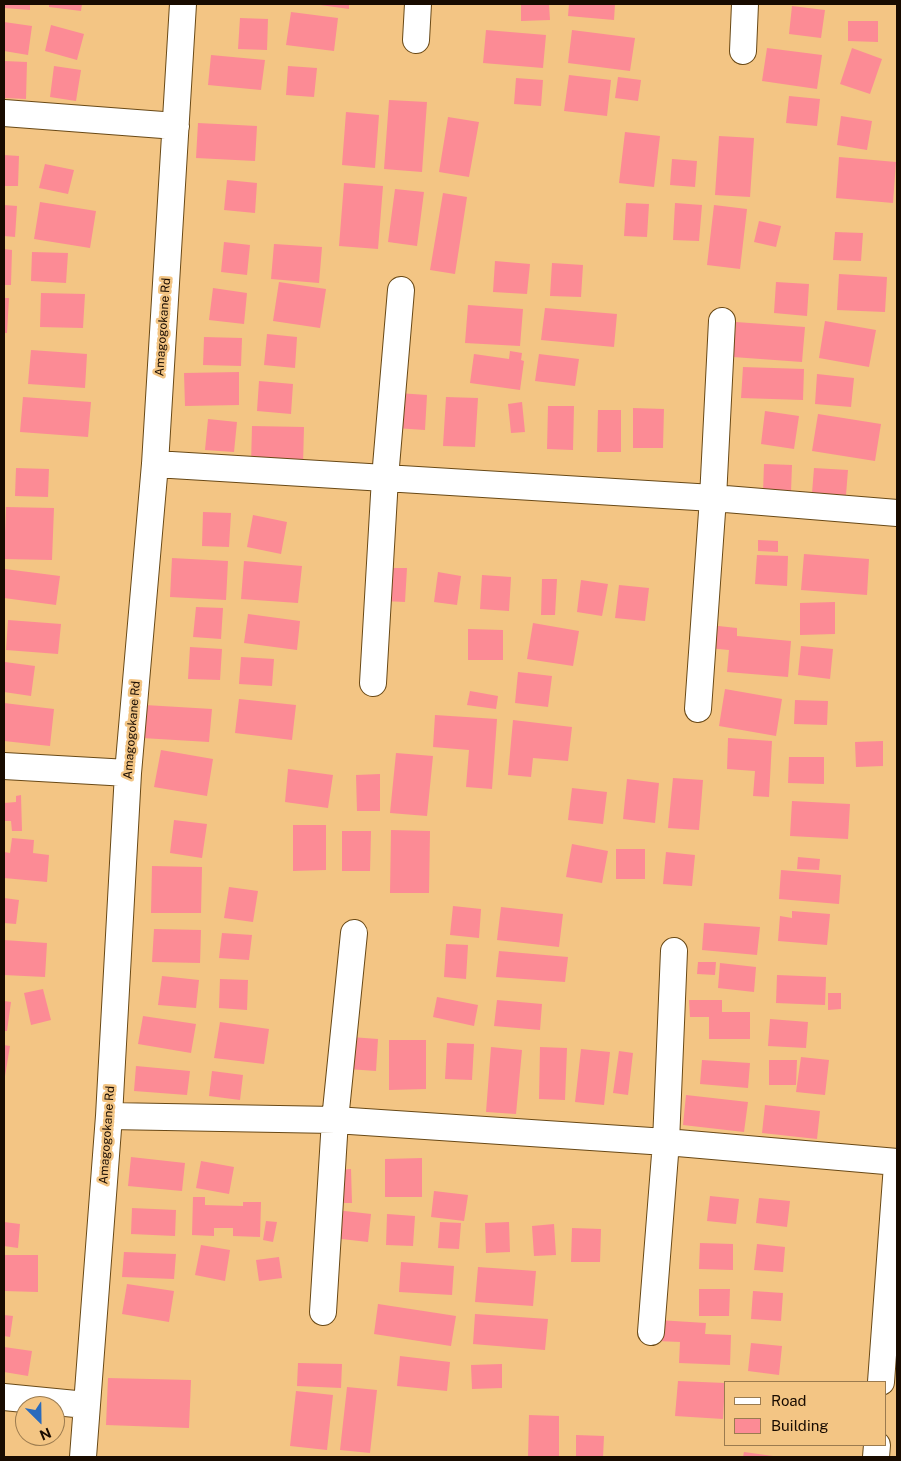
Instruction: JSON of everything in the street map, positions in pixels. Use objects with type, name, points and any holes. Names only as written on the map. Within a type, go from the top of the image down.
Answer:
[{"type":"street","name":"Amagogokane Rd","points":[[83,1457],[109,1116],[128,774],[155,464],[183,4]]},
{"type":"street","points":[[416,40],[418,4]]},
{"type":"street","points":[[743,51],[745,4]]},
{"type":"street","points":[[4,113],[176,126]]},
{"type":"street","points":[[373,683],[386,478],[401,290]]},
{"type":"street","points":[[698,709],[713,498],[722,321]]},
{"type":"street","points":[[155,464],[713,498],[897,513]]},
{"type":"street","points":[[4,766],[128,774]]},
{"type":"street","points":[[323,1312],[335,1120],[354,933]]},
{"type":"street","points":[[652,1332],[666,1142],[674,951]]},
{"type":"street","points":[[109,1116],[335,1120],[666,1142],[897,1164],[882,1381]]},
{"type":"street","points":[[4,1397],[86,1405]]},
{"type":"building","points":[[4,4],[30,4],[30,10],[4,8]]},
{"type":"building","points":[[49,4],[82,4],[81,11],[49,7]]},
{"type":"building","points":[[313,4],[349,4],[349,9]]},
{"type":"building","points":[[521,4],[549,4],[550,20],[521,21]]},
{"type":"building","points":[[569,4],[615,4],[614,20],[568,16]]},
{"type":"building","points":[[792,6],[825,10],[821,38],[789,34]]},
{"type":"building","points":[[291,12],[338,18],[334,51],[286,45]]},
{"type":"building","points":[[240,18],[268,19],[267,50],[238,49]]},
{"type":"building","points":[[848,21],[878,21],[878,42],[848,41]]},
{"type":"building","points":[[4,22],[32,26],[28,55],[4,51]]},
{"type":"building","points":[[51,25],[84,34],[77,60],[45,51]]},
{"type":"building","points":[[486,30],[546,35],[543,68],[483,63]]},
{"type":"building","points":[[572,30],[635,38],[630,71],[568,63]]},
{"type":"building","points":[[767,48],[822,55],[817,89],[762,81]]},
{"type":"building","points":[[852,48],[882,59],[870,94],[840,84]]},
{"type":"building","points":[[211,55],[265,60],[261,90],[208,85]]},
{"type":"building","points":[[4,61],[27,62],[26,99],[4,98]]},
{"type":"building","points":[[54,66],[81,70],[76,101],[50,97]]},
{"type":"building","points":[[288,66],[317,68],[314,97],[286,95]]},
{"type":"building","points":[[569,75],[611,80],[607,116],[564,111]]},
{"type":"building","points":[[618,77],[641,80],[638,101],[615,98]]},
{"type":"building","points":[[516,78],[543,80],[541,106],[514,104]]},
{"type":"building","points":[[789,96],[820,99],[817,126],[786,123]]},
{"type":"building","points":[[389,100],[427,102],[422,172],[384,169]]},
{"type":"building","points":[[346,112],[379,115],[375,168],[342,165]]},
{"type":"building","points":[[841,116],[872,121],[867,150],[837,145]]},
{"type":"building","points":[[448,117],[479,122],[469,177],[439,172]]},
{"type":"building","points":[[198,123],[257,126],[255,161],[196,158]]},
{"type":"building","points":[[625,132],[660,136],[654,187],[619,183]]},
{"type":"building","points":[[719,136],[754,138],[750,197],[715,195]]},
{"type":"building","points":[[4,155],[19,156],[18,186],[4,186]]},
{"type":"building","points":[[839,157],[896,162],[893,203],[836,198]]},
{"type":"building","points":[[672,159],[697,161],[695,187],[670,185]]},
{"type":"building","points":[[45,164],[74,170],[68,194],[39,188]]},
{"type":"building","points":[[227,180],[257,183],[255,213],[224,210]]},
{"type":"building","points":[[344,183],[383,186],[378,249],[339,246]]},
{"type":"building","points":[[395,189],[424,192],[417,246],[388,242]]},
{"type":"building","points":[[443,193],[467,197],[455,274],[430,270]]},
{"type":"building","points":[[40,202],[96,211],[90,248],[34,239]]},
{"type":"building","points":[[626,203],[649,204],[647,237],[624,236]]},
{"type":"building","points":[[675,203],[702,205],[699,241],[673,240]]},
{"type":"building","points":[[4,205],[17,206],[15,237],[4,236]]},
{"type":"building","points":[[714,205],[747,209],[740,269],[707,265]]},
{"type":"building","points":[[759,221],[781,226],[776,247],[754,242]]},
{"type":"building","points":[[835,232],[863,233],[861,261],[833,260]]},
{"type":"building","points":[[224,242],[250,245],[247,275],[221,272]]},
{"type":"building","points":[[274,244],[322,247],[319,283],[271,279]]},
{"type":"building","points":[[4,249],[12,250],[11,285],[4,285]]},
{"type":"building","points":[[32,252],[68,253],[66,283],[31,281]]},
{"type":"building","points":[[495,261],[530,264],[527,294],[493,292]]},
{"type":"building","points":[[552,263],[583,265],[581,297],[550,296]]},
{"type":"building","points":[[839,274],[887,277],[885,312],[837,310]]},
{"type":"building","points":[[279,282],[326,289],[320,328],[273,321]]},
{"type":"building","points":[[776,282],[809,284],[807,316],[774,313]]},
{"type":"building","points":[[213,288],[247,293],[244,324],[209,320]]},
{"type":"building","points":[[41,293],[85,294],[83,328],[40,327]]},
{"type":"building","points":[[4,298],[9,298],[7,333],[4,333]]},
{"type":"building","points":[[468,305],[523,309],[520,346],[465,343]]},
{"type":"building","points":[[545,308],[617,314],[614,347],[541,340]]},
{"type":"building","points":[[825,321],[876,330],[869,367],[819,358]]},
{"type":"building","points":[[736,322],[805,327],[802,362],[733,357]]},
{"type":"building","points":[[267,334],[297,337],[295,368],[264,365]]},
{"type":"building","points":[[204,337],[242,338],[241,366],[203,365]]},
{"type":"building","points":[[31,350],[87,354],[85,388],[28,384]]},
{"type":"building","points":[[510,351],[522,353],[521,360],[524,361],[520,390],[470,383],[474,354],[509,359]]},
{"type":"building","points":[[539,354],[579,359],[575,386],[535,381]]},
{"type":"building","points":[[743,367],[804,369],[803,400],[741,398]]},
{"type":"building","points":[[239,372],[239,405],[185,406],[184,373]]},
{"type":"building","points":[[817,374],[854,378],[851,407],[815,404]]},
{"type":"building","points":[[259,381],[293,384],[291,414],[257,411]]},
{"type":"building","points":[[398,393],[427,395],[425,430],[395,428]]},
{"type":"building","points":[[23,397],[91,402],[88,437],[20,432]]},
{"type":"building","points":[[446,397],[478,398],[475,447],[443,446]]},
{"type":"building","points":[[522,402],[525,432],[511,433],[508,404]]},
{"type":"building","points":[[548,406],[574,406],[573,450],[547,449]]},
{"type":"building","points":[[633,408],[664,409],[663,448],[633,448]]},
{"type":"building","points":[[598,410],[621,410],[621,452],[597,452]]},
{"type":"building","points":[[765,411],[799,416],[794,449],[761,444]]},
{"type":"building","points":[[818,414],[881,424],[875,461],[812,451]]},
{"type":"building","points":[[208,419],[237,422],[234,452],[205,450]]},
{"type":"building","points":[[252,426],[304,427],[303,465],[251,464]]},
{"type":"building","points":[[764,464],[792,465],[791,492],[763,492]]},
{"type":"building","points":[[16,468],[49,469],[48,497],[15,496]]},
{"type":"building","points":[[814,468],[848,470],[846,495],[812,493]]},
{"type":"building","points":[[6,507],[54,508],[52,560],[4,559]]},
{"type":"building","points":[[203,512],[231,513],[229,547],[202,546]]},
{"type":"building","points":[[253,515],[287,522],[281,554],[247,547]]},
{"type":"building","points":[[758,540],[778,541],[778,552],[758,551]]},
{"type":"building","points":[[804,554],[869,559],[867,595],[801,590]]},
{"type":"building","points":[[757,555],[788,556],[787,586],[755,584]]},
{"type":"building","points":[[172,558],[228,561],[226,600],[170,597]]},
{"type":"building","points":[[244,561],[302,566],[298,603],[241,599]]},
{"type":"building","points":[[385,568],[407,568],[405,602],[384,601]]},
{"type":"building","points":[[5,569],[60,576],[56,605],[4,598]]},
{"type":"building","points":[[438,572],[461,576],[457,605],[434,602]]},
{"type":"building","points":[[482,575],[511,577],[509,611],[480,609]]},
{"type":"building","points":[[542,579],[557,579],[555,615],[541,615]]},
{"type":"building","points":[[581,580],[608,584],[602,616],[577,612]]},
{"type":"building","points":[[619,585],[649,588],[645,621],[615,618]]},
{"type":"building","points":[[835,602],[835,634],[800,635],[800,603]]},
{"type":"building","points":[[196,607],[223,608],[221,639],[193,637]]},
{"type":"building","points":[[248,614],[300,621],[297,650],[244,643]]},
{"type":"building","points":[[8,620],[61,624],[58,654],[6,650]]},
{"type":"building","points":[[533,623],[579,631],[573,666],[527,659]]},
{"type":"building","points":[[709,625],[737,628],[737,636],[791,641],[788,677],[727,672],[729,650],[707,648]]},
{"type":"building","points":[[468,629],[503,630],[503,660],[468,660]]},
{"type":"building","points":[[801,646],[833,649],[830,679],[798,675]]},
{"type":"building","points":[[190,647],[222,649],[220,680],[188,679]]},
{"type":"building","points":[[241,657],[274,659],[272,686],[239,684]]},
{"type":"building","points":[[5,662],[35,666],[31,696],[4,692]]},
{"type":"building","points":[[518,672],[552,676],[548,707],[515,703]]},
{"type":"building","points":[[725,689],[782,699],[776,736],[719,726]]},
{"type":"building","points":[[470,691],[498,696],[496,709],[467,705]]},
{"type":"building","points":[[239,699],[296,705],[292,740],[235,733]]},
{"type":"building","points":[[795,700],[828,701],[827,725],[794,724]]},
{"type":"building","points":[[4,703],[54,709],[50,746],[4,741]]},
{"type":"building","points":[[145,705],[212,709],[209,742],[142,738]]},
{"type":"building","points":[[435,715],[497,719],[492,789],[466,787],[469,750],[433,747]]},
{"type":"building","points":[[513,720],[572,727],[568,761],[533,758],[531,777],[508,775]]},
{"type":"building","points":[[728,738],[772,741],[769,797],[753,796],[755,771],[727,769]]},
{"type":"building","points":[[883,741],[883,766],[856,767],[855,742]]},
{"type":"building","points":[[161,750],[213,759],[207,796],[154,787]]},
{"type":"building","points":[[396,753],[433,756],[427,816],[390,813]]},
{"type":"building","points":[[789,757],[824,757],[824,784],[788,783]]},
{"type":"building","points":[[288,769],[333,775],[328,808],[285,802]]},
{"type":"building","points":[[380,774],[380,811],[357,811],[356,775]]},
{"type":"building","points":[[673,778],[703,780],[699,830],[668,828]]},
{"type":"building","points":[[627,779],[659,783],[655,823],[623,819]]},
{"type":"building","points":[[572,788],[607,792],[603,824],[568,820]]},
{"type":"building","points":[[21,795],[22,831],[12,831],[11,821],[4,821],[4,803],[16,802],[16,796]]},
{"type":"building","points":[[792,801],[850,804],[848,839],[790,836]]},
{"type":"building","points":[[174,820],[207,824],[202,858],[170,853]]},
{"type":"building","points":[[293,825],[326,825],[326,870],[293,871]]},
{"type":"building","points":[[391,830],[430,831],[429,893],[390,893]]},
{"type":"building","points":[[342,831],[371,831],[370,871],[342,871]]},
{"type":"building","points":[[12,838],[34,840],[33,853],[49,855],[47,882],[4,878],[4,852],[10,853]]},
{"type":"building","points":[[572,844],[608,851],[602,883],[566,877]]},
{"type":"building","points":[[616,849],[645,849],[645,879],[616,879]]},
{"type":"building","points":[[666,852],[695,855],[692,886],[663,884]]},
{"type":"building","points":[[798,857],[820,859],[819,870],[797,869]]},
{"type":"building","points":[[152,866],[202,867],[201,913],[151,913]]},
{"type":"building","points":[[781,870],[841,875],[839,904],[779,899]]},
{"type":"building","points":[[229,887],[258,891],[253,922],[224,918]]},
{"type":"building","points":[[4,898],[19,900],[16,924],[4,923]]},
{"type":"building","points":[[453,906],[481,909],[479,938],[450,935]]},
{"type":"building","points":[[501,907],[563,914],[559,947],[497,940]]},
{"type":"building","points":[[792,911],[830,914],[827,945],[778,941],[780,916],[792,918]]},
{"type":"building","points":[[704,923],[760,927],[757,955],[702,950]]},
{"type":"building","points":[[154,929],[201,930],[200,963],[152,962]]},
{"type":"building","points":[[222,933],[252,935],[249,960],[219,958]]},
{"type":"building","points":[[4,940],[47,943],[45,977],[4,975]]},
{"type":"building","points":[[446,944],[468,945],[466,979],[444,977]]},
{"type":"building","points":[[499,951],[568,957],[565,982],[496,977]]},
{"type":"building","points":[[698,962],[716,962],[715,975],[697,974]]},
{"type":"building","points":[[720,963],[756,967],[754,992],[718,988]]},
{"type":"building","points":[[777,975],[826,977],[825,1005],[776,1003]]},
{"type":"building","points":[[162,976],[199,980],[196,1008],[158,1005]]},
{"type":"building","points":[[220,979],[248,980],[247,1010],[219,1008]]},
{"type":"building","points":[[43,989],[51,1020],[31,1025],[24,993]]},
{"type":"building","points":[[828,993],[841,993],[841,1009],[828,1010]]},
{"type":"building","points":[[437,997],[478,1005],[474,1026],[433,1017]]},
{"type":"building","points":[[497,1000],[542,1004],[540,1030],[494,1026]]},
{"type":"building","points":[[689,1000],[722,1000],[722,1012],[750,1012],[750,1039],[709,1039],[709,1017],[690,1017]]},
{"type":"building","points":[[4,1001],[11,1002],[7,1031],[4,1031]]},
{"type":"building","points":[[143,1016],[196,1024],[191,1053],[138,1044]]},
{"type":"building","points":[[770,1019],[808,1022],[806,1048],[768,1046]]},
{"type":"building","points":[[220,1022],[269,1029],[264,1064],[214,1058]]},
{"type":"building","points":[[351,1037],[378,1039],[376,1071],[348,1069]]},
{"type":"building","points":[[389,1040],[426,1040],[426,1089],[389,1090]]},
{"type":"building","points":[[447,1043],[474,1044],[472,1080],[445,1079]]},
{"type":"building","points":[[4,1045],[10,1046],[5,1076],[4,1076]]},
{"type":"building","points":[[491,1047],[522,1050],[516,1114],[486,1112]]},
{"type":"building","points":[[540,1047],[567,1048],[565,1100],[539,1099]]},
{"type":"building","points":[[581,1049],[610,1052],[604,1105],[575,1102]]},
{"type":"building","points":[[619,1051],[633,1053],[628,1095],[613,1093]]},
{"type":"building","points":[[801,1057],[829,1060],[825,1095],[796,1092]]},
{"type":"building","points":[[702,1060],[750,1063],[748,1088],[700,1084]]},
{"type":"building","points":[[769,1060],[797,1060],[796,1085],[769,1085]]},
{"type":"building","points":[[136,1066],[190,1071],[187,1095],[134,1091]]},
{"type":"building","points":[[212,1071],[243,1075],[240,1100],[209,1096]]},
{"type":"building","points":[[686,1095],[748,1102],[744,1132],[683,1125]]},
{"type":"building","points":[[765,1105],[820,1111],[817,1139],[762,1133]]},
{"type":"building","points":[[131,1157],[185,1163],[182,1191],[128,1186]]},
{"type":"building","points":[[422,1158],[422,1197],[385,1197],[385,1159]]},
{"type":"building","points":[[201,1161],[234,1167],[229,1194],[196,1188]]},
{"type":"building","points":[[351,1169],[352,1203],[338,1203],[337,1170]]},
{"type":"building","points":[[434,1191],[468,1195],[464,1221],[431,1217]]},
{"type":"building","points":[[710,1196],[739,1199],[736,1224],[707,1221]]},
{"type":"building","points":[[193,1197],[205,1197],[205,1205],[243,1206],[243,1202],[261,1202],[260,1237],[233,1236],[233,1228],[214,1228],[214,1236],[192,1235]]},
{"type":"building","points":[[759,1198],[790,1201],[787,1227],[756,1223]]},
{"type":"building","points":[[132,1208],[176,1210],[175,1236],[131,1234]]},
{"type":"building","points":[[336,1210],[371,1214],[368,1242],[333,1238]]},
{"type":"building","points":[[387,1214],[415,1216],[413,1246],[386,1245]]},
{"type":"building","points":[[266,1221],[277,1222],[273,1242],[263,1240]]},
{"type":"building","points":[[4,1222],[20,1224],[18,1248],[4,1246]]},
{"type":"building","points":[[440,1222],[461,1223],[459,1249],[438,1248]]},
{"type":"building","points":[[509,1222],[510,1252],[486,1253],[485,1223]]},
{"type":"building","points":[[554,1224],[556,1255],[534,1256],[532,1226]]},
{"type":"building","points":[[572,1228],[601,1229],[600,1262],[571,1262]]},
{"type":"building","points":[[700,1243],[733,1244],[733,1270],[699,1269]]},
{"type":"building","points":[[757,1244],[785,1247],[783,1272],[754,1270]]},
{"type":"building","points":[[201,1245],[230,1250],[225,1281],[195,1275]]},
{"type":"building","points":[[124,1252],[176,1254],[174,1279],[122,1277]]},
{"type":"building","points":[[4,1255],[38,1255],[38,1292],[4,1291]]},
{"type":"building","points":[[279,1257],[282,1278],[259,1281],[256,1260]]},
{"type":"building","points":[[401,1262],[454,1266],[452,1295],[399,1292]]},
{"type":"building","points":[[478,1267],[536,1271],[533,1306],[475,1302]]},
{"type":"building","points":[[127,1284],[174,1291],[169,1322],[122,1314]]},
{"type":"building","points":[[699,1289],[730,1289],[729,1316],[699,1316]]},
{"type":"building","points":[[753,1291],[783,1293],[781,1321],[751,1319]]},
{"type":"building","points":[[378,1304],[456,1316],[451,1346],[374,1334]]},
{"type":"building","points":[[475,1314],[548,1319],[545,1350],[473,1344]]},
{"type":"building","points":[[4,1315],[13,1316],[10,1337],[4,1336]]},
{"type":"building","points":[[658,1320],[706,1323],[705,1334],[731,1335],[730,1365],[679,1363],[680,1342],[657,1341]]},
{"type":"building","points":[[751,1343],[782,1346],[779,1375],[748,1371]]},
{"type":"building","points":[[4,1347],[32,1351],[28,1376],[4,1372]]},
{"type":"building","points":[[400,1356],[450,1362],[447,1391],[397,1386]]},
{"type":"building","points":[[298,1363],[342,1364],[341,1388],[297,1386]]},
{"type":"building","points":[[502,1364],[502,1388],[472,1389],[471,1365]]},
{"type":"building","points":[[108,1378],[191,1380],[189,1428],[106,1425]]},
{"type":"building","points":[[678,1381],[724,1383],[723,1419],[675,1416]]},
{"type":"building","points":[[347,1387],[377,1390],[370,1453],[340,1450]]},
{"type":"building","points":[[296,1391],[333,1395],[327,1450],[290,1446]]},
{"type":"building","points":[[529,1415],[559,1416],[559,1457],[528,1457]]},
{"type":"building","points":[[576,1435],[604,1436],[603,1457],[576,1457]]},
{"type":"building","points":[[744,1452],[773,1456],[773,1457],[743,1457]]}]
